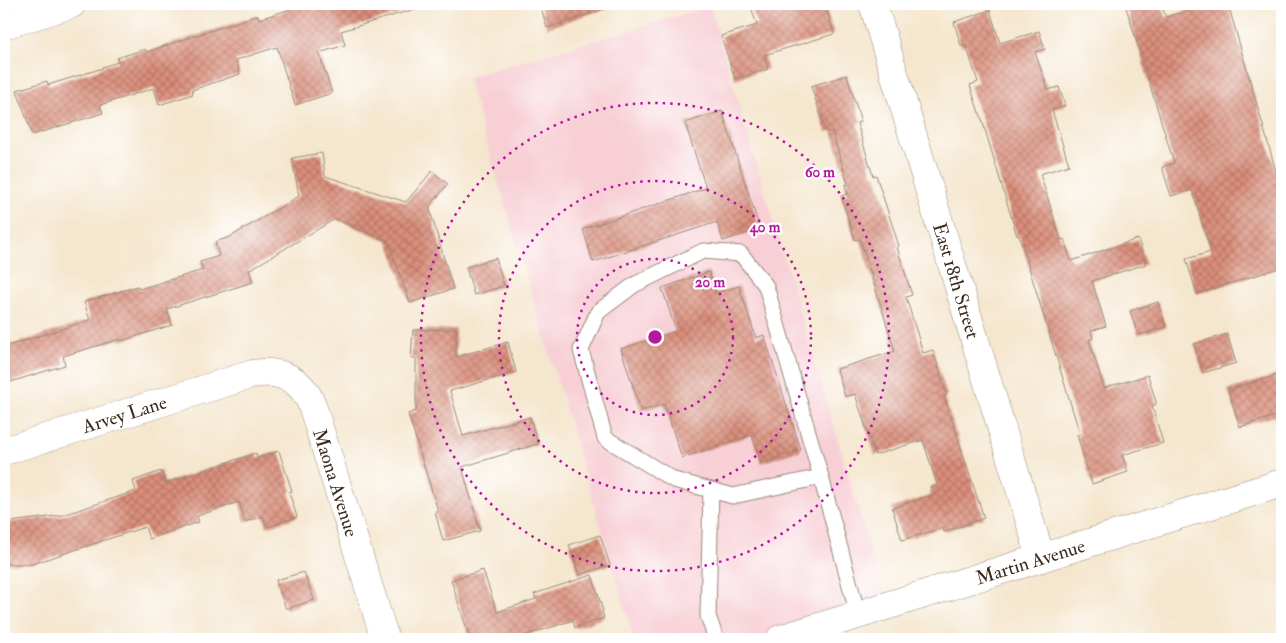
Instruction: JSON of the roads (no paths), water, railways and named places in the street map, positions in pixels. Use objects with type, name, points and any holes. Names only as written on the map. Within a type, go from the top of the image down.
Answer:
[{"type":"street","points":[[4,25],[72,4]]},
{"type":"street","name":"East 18th Street","points":[[873,4],[1041,558]]},
{"type":"street","name":"Maona Avenue","points":[[245,376],[261,372],[281,374],[298,383],[310,399],[385,639]]},
{"type":"street","name":"Arvey Lane","points":[[4,451],[245,376]]},
{"type":"street","name":"Martin Avenue","points":[[780,639],[1282,483]]},
{"type":"lane","points":[[821,476],[734,496],[674,480],[605,438],[581,350],[598,312],[634,286],[703,251],[741,254],[766,286],[821,476],[858,615]]},
{"type":"lane","points":[[711,490],[708,616],[716,639]]}]
